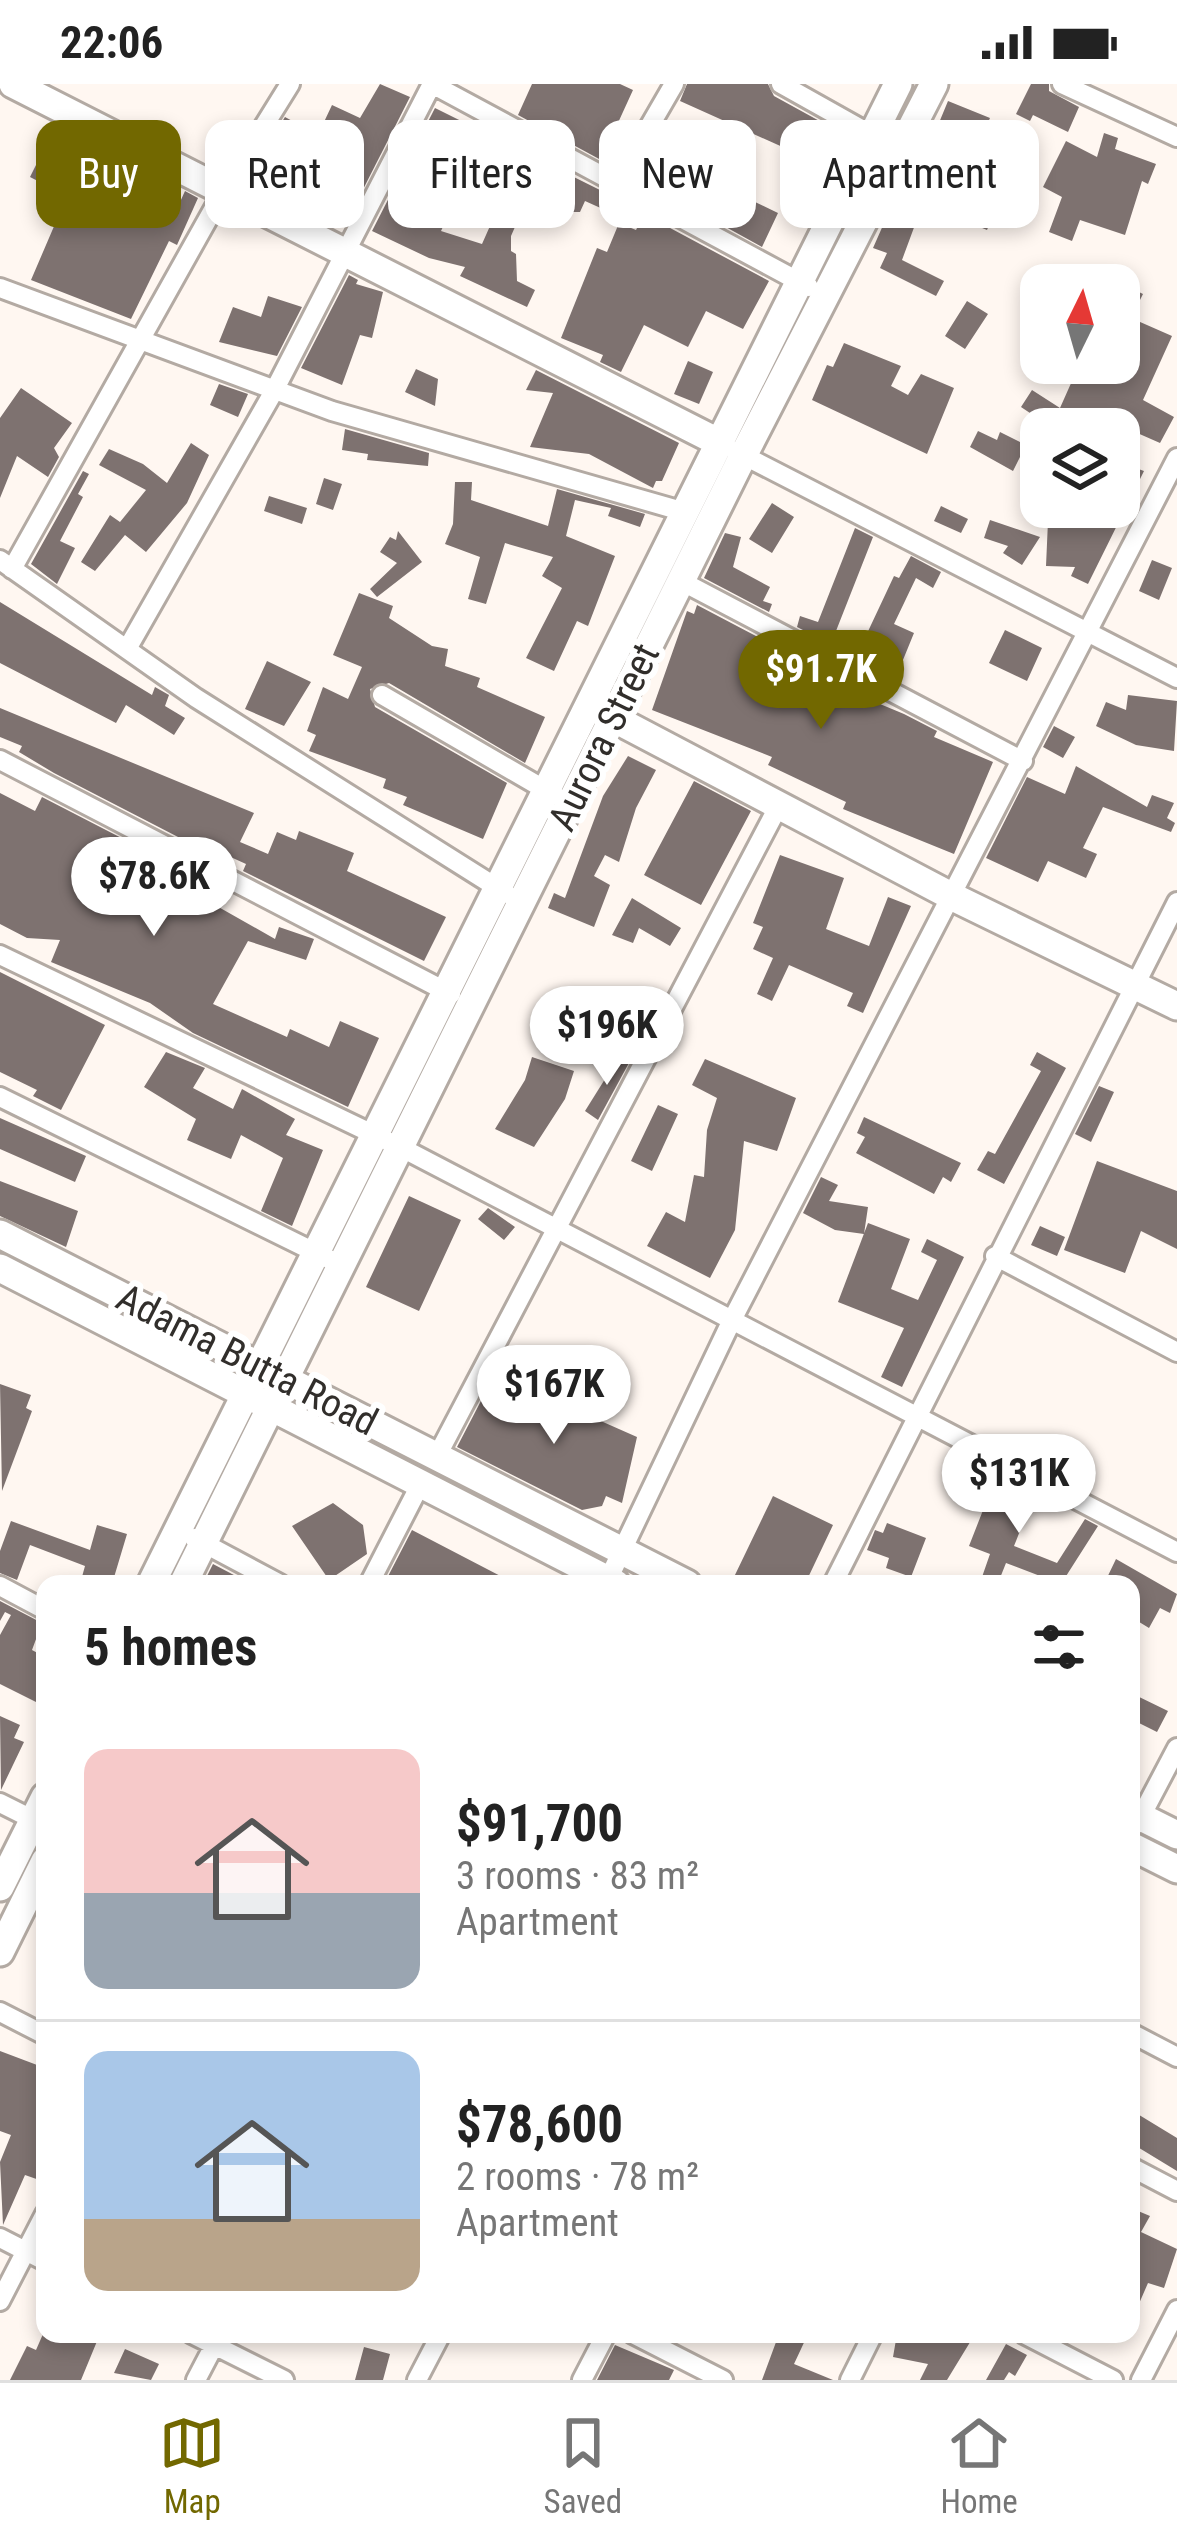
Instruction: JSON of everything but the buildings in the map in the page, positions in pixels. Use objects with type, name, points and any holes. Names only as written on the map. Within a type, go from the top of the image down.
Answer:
[{"type":"street","points":[[13,84],[205,183]]},
{"type":"street","points":[[268,120],[290,84]]},
{"type":"street","points":[[127,649],[274,391],[432,84],[599,175]]},
{"type":"street","points":[[653,120],[674,84]]},
{"type":"street","points":[[782,84],[846,120]]},
{"type":"street","name":"Aurora Street","points":[[880,120],[898,84]]},
{"type":"street","name":"Aurora Street","points":[[600,713],[681,581],[732,449],[812,289],[934,84]]},
{"type":"street","points":[[1062,84],[1177,137]]},
{"type":"street","points":[[205,225],[140,344],[6,564],[127,649],[509,896]]},
{"type":"street","points":[[293,228],[1177,678]]},
{"type":"street","points":[[698,228],[812,289]]},
{"type":"street","name":"Aurora Street","points":[[812,289],[836,228]]},
{"type":"street","points":[[0,289],[274,391],[685,512]]},
{"type":"street","name":"Aurora Street","points":[[191,1537],[278,1393],[328,1259],[600,713],[685,512],[732,449]]},
{"type":"street","points":[[613,1575],[732,1320],[1177,458]]},
{"type":"street","points":[[681,581],[1023,761]]},
{"type":"street","points":[[382,694],[558,797]]},
{"type":"street","points":[[600,713],[953,897],[1177,1006]]},
{"type":"street","points":[[0,760],[459,996]]},
{"type":"street","points":[[437,1456],[778,806]]},
{"type":"street","points":[[837,1575],[914,1415],[1177,902]]},
{"type":"street","points":[[0,955],[387,1141],[1177,1552]]},
{"type":"street","points":[[0,1097],[328,1259]]},
{"type":"street","name":"Adama Butta Road","points":[[0,1234],[260,1365],[278,1393],[422,1483],[595,1575]]},
{"type":"street","points":[[995,1256],[1177,1352]]},
{"type":"street","name":"Aurora Street","points":[[191,1537],[244,1397],[328,1259]]},
{"type":"street","name":"Adama Butta Road","points":[[0,1268],[244,1397],[278,1393],[437,1456],[670,1575]]},
{"type":"street","points":[[374,1575],[422,1483]]},
{"type":"street","points":[[159,1575],[191,1537]]},
{"type":"street","points":[[185,1575],[191,1537]]},
{"type":"street","points":[[191,1537],[263,1575]]},
{"type":"street","points":[[0,1586],[36,1605]]},
{"type":"street","points":[[1140,1811],[1177,1748]]},
{"type":"street","points":[[0,1803],[36,1813]]},
{"type":"street","points":[[0,1887],[36,1823]]},
{"type":"street","points":[[1140,1823],[1177,1834]]},
{"type":"street","points":[[1140,1850],[1177,1869]]},
{"type":"street","points":[[0,1952],[36,1880]]},
{"type":"street","points":[[0,2012],[36,2030]]},
{"type":"street","points":[[1140,2038],[1177,2057]]},
{"type":"street","points":[[1140,2172],[1177,2191]]},
{"type":"street","points":[[0,2301],[36,2232]]},
{"type":"street","points":[[0,2238],[36,2256]]},
{"type":"street","points":[[1141,2380],[1177,2310]]},
{"type":"street","points":[[196,2380],[215,2343]]},
{"type":"street","points":[[222,2343],[284,2380]]},
{"type":"street","points":[[417,2380],[436,2343]]},
{"type":"street","points":[[582,2380],[601,2343]]},
{"type":"street","points":[[651,2343],[723,2380]]},
{"type":"street","points":[[850,2380],[869,2343]]},
{"type":"street","points":[[1041,2343],[1113,2380]]}]
